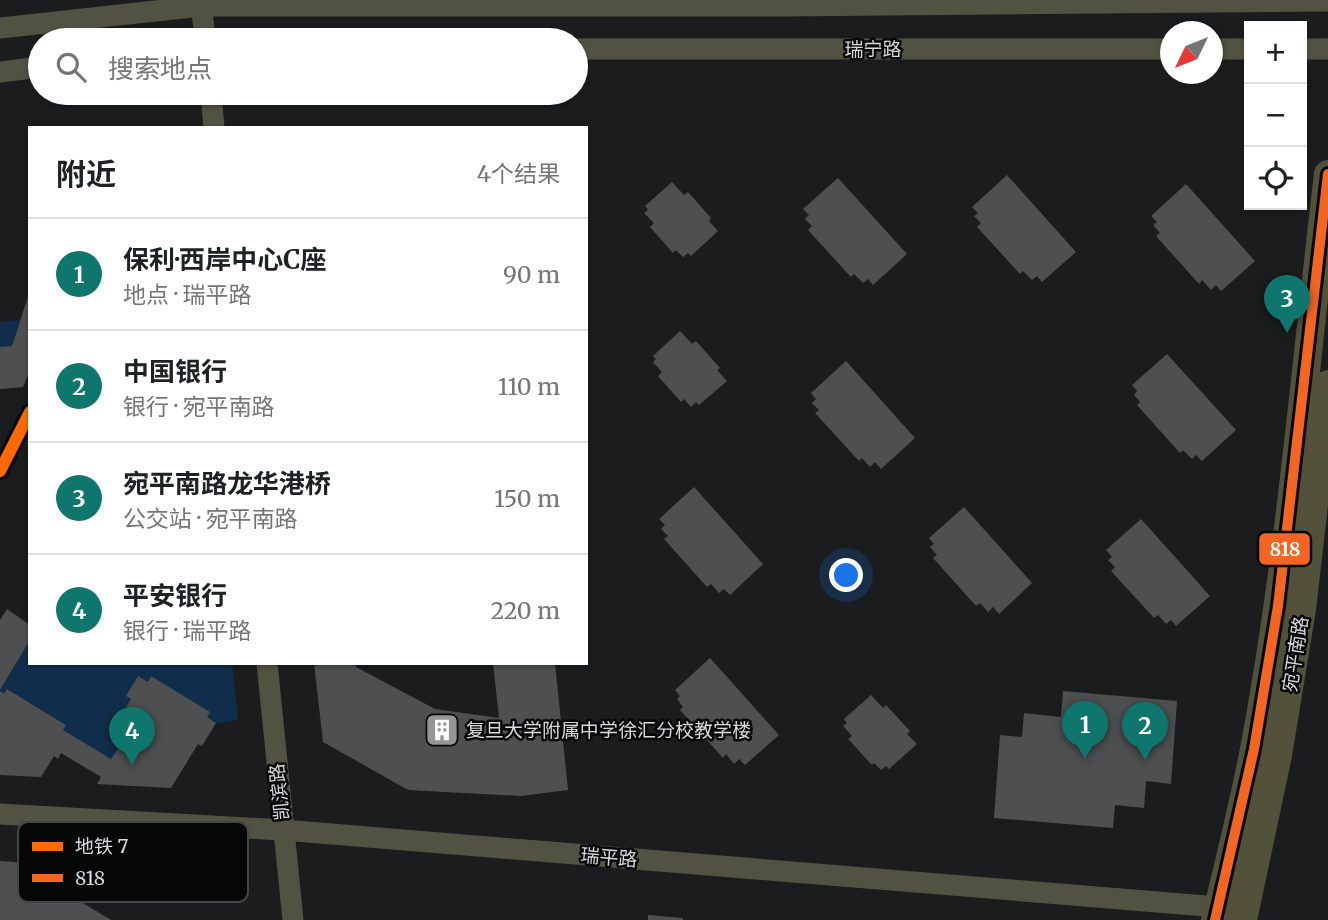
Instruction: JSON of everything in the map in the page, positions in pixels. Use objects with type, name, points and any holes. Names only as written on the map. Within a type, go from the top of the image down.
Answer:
[{"type":"main road","name":"宛平南路","points":[[1217,913],[1254,748],[1278,605],[1328,174]]},
{"type":"main road","name":"宛平南路","points":[[1243,920],[1278,755],[1302,609],[1328,384]]},
{"type":"street","points":[[0,28],[201,3],[799,6],[1328,1]]},
{"type":"street","points":[[201,3],[204,28]]},
{"type":"street","name":"瑞宁路","points":[[588,49],[1160,49]]},
{"type":"street","points":[[1223,49],[1244,49]]},
{"type":"street","points":[[1307,49],[1328,49]]},
{"type":"street","points":[[0,72],[28,68]]},
{"type":"street","points":[[212,105],[214,126]]},
{"type":"street","name":"凯滨路","points":[[267,665],[293,920]]},
{"type":"street","name":"瑞平路","points":[[0,814],[142,822]]},
{"type":"street","name":"瑞平路","points":[[248,828],[1217,913]]},
{"type":"shaded area","points":[[20,320],[12,346],[0,347],[0,322]]},
{"type":"shaded area","points":[[28,643],[28,665],[232,665],[238,720],[216,723],[151,677],[148,682],[138,676],[126,696],[131,699],[125,709],[138,717],[111,759],[63,730],[65,724],[8,689],[4,694],[0,691]]},
{"type":"building","points":[[1007,175],[1076,252],[1042,282],[1037,276],[1032,280],[1023,271],[1020,274],[977,227],[981,223],[974,216],[978,213],[972,207]]},
{"type":"building","points":[[838,178],[907,254],[873,285],[868,279],[863,283],[854,274],[851,277],[808,230],[812,226],[805,219],[809,215],[803,209]]},
{"type":"building","points":[[672,182],[684,195],[688,192],[711,218],[709,221],[718,231],[691,256],[688,253],[683,257],[676,250],[673,253],[650,227],[654,223],[644,213],[648,210],[645,206]]},
{"type":"building","points":[[1186,184],[1255,261],[1221,291],[1216,285],[1211,290],[1202,280],[1199,284],[1156,236],[1160,233],[1153,225],[1157,222],[1151,216]]},
{"type":"building","points":[[28,296],[28,375],[23,387],[0,389],[0,347],[12,346]]},
{"type":"building","points":[[680,331],[692,344],[696,341],[720,368],[717,370],[727,381],[699,405],[696,402],[691,407],[684,399],[681,402],[658,376],[662,372],[653,362],[656,359],[653,356]]},
{"type":"building","points":[[1167,354],[1236,430],[1202,461],[1196,455],[1192,459],[1183,450],[1180,453],[1137,405],[1140,402],[1134,395],[1137,391],[1132,385]]},
{"type":"building","points":[[846,361],[915,438],[881,469],[875,462],[870,467],[862,458],[859,461],[815,413],[819,410],[812,403],[816,399],[811,393]]},
{"type":"building","points":[[694,487],[763,564],[730,595],[724,589],[719,593],[711,584],[707,587],[664,539],[668,536],[661,529],[665,525],[659,519]]},
{"type":"building","points":[[964,507],[1032,583],[999,614],[993,607],[988,612],[980,603],[976,606],[933,558],[937,555],[930,547],[934,544],[929,538]]},
{"type":"building","points":[[1141,519],[1210,596],[1176,626],[1171,620],[1166,624],[1158,615],[1154,618],[1111,571],[1115,567],[1108,560],[1112,557],[1106,550]]},
{"type":"building","points":[[7,609],[28,624],[28,643],[0,690],[0,620]]},
{"type":"building","points":[[710,658],[779,735],[745,765],[739,759],[734,764],[726,754],[723,758],[680,710],[683,707],[675,690]]},
{"type":"building","name":"复旦大学附属中学徐汇分校教学楼","points":[[314,665],[356,665],[435,709],[499,718],[493,665],[555,665],[568,790],[521,796],[408,790],[323,742]]},
{"type":"building","points":[[138,676],[148,682],[151,676],[210,712],[207,717],[216,723],[202,746],[198,744],[171,788],[97,784],[101,777],[61,753],[58,759],[54,756],[41,777],[0,775],[0,691],[4,694],[7,689],[66,725],[63,730],[111,759],[138,717],[125,709],[131,699],[126,696]]},
{"type":"building","points":[[1063,691],[1177,701],[1171,784],[1146,781],[1144,808],[1115,805],[1113,828],[994,818],[1000,735],[1022,737],[1024,713],[1061,717]]},
{"type":"building","points":[[871,695],[883,708],[886,705],[910,731],[907,734],[917,744],[889,769],[886,766],[881,770],[874,763],[872,765],[848,739],[852,736],[843,726],[847,723],[844,719]]},
{"type":"building","points":[[0,861],[18,864],[18,902],[81,902],[111,920],[0,920]]},
{"type":"building","points":[[648,915],[683,918],[683,920],[648,920]]},
{"type":"metro line","name":"7","points":[[0,471],[28,416]]},
{"type":"transit line","name":"818","points":[[1215,920],[1254,749],[1278,606],[1328,174]]},
{"type":"place","name":"宛平南路龙华港桥","points":[[1287,333]]},
{"type":"place","name":"复旦大学附属中学徐汇分校教学楼","points":[[442,730]]},
{"type":"place","name":"保利·西岸中心C座","points":[[1085,759]]},
{"type":"place","name":"中国银行","points":[[1145,760]]},
{"type":"place","name":"平安银行","points":[[132,765]]}]
